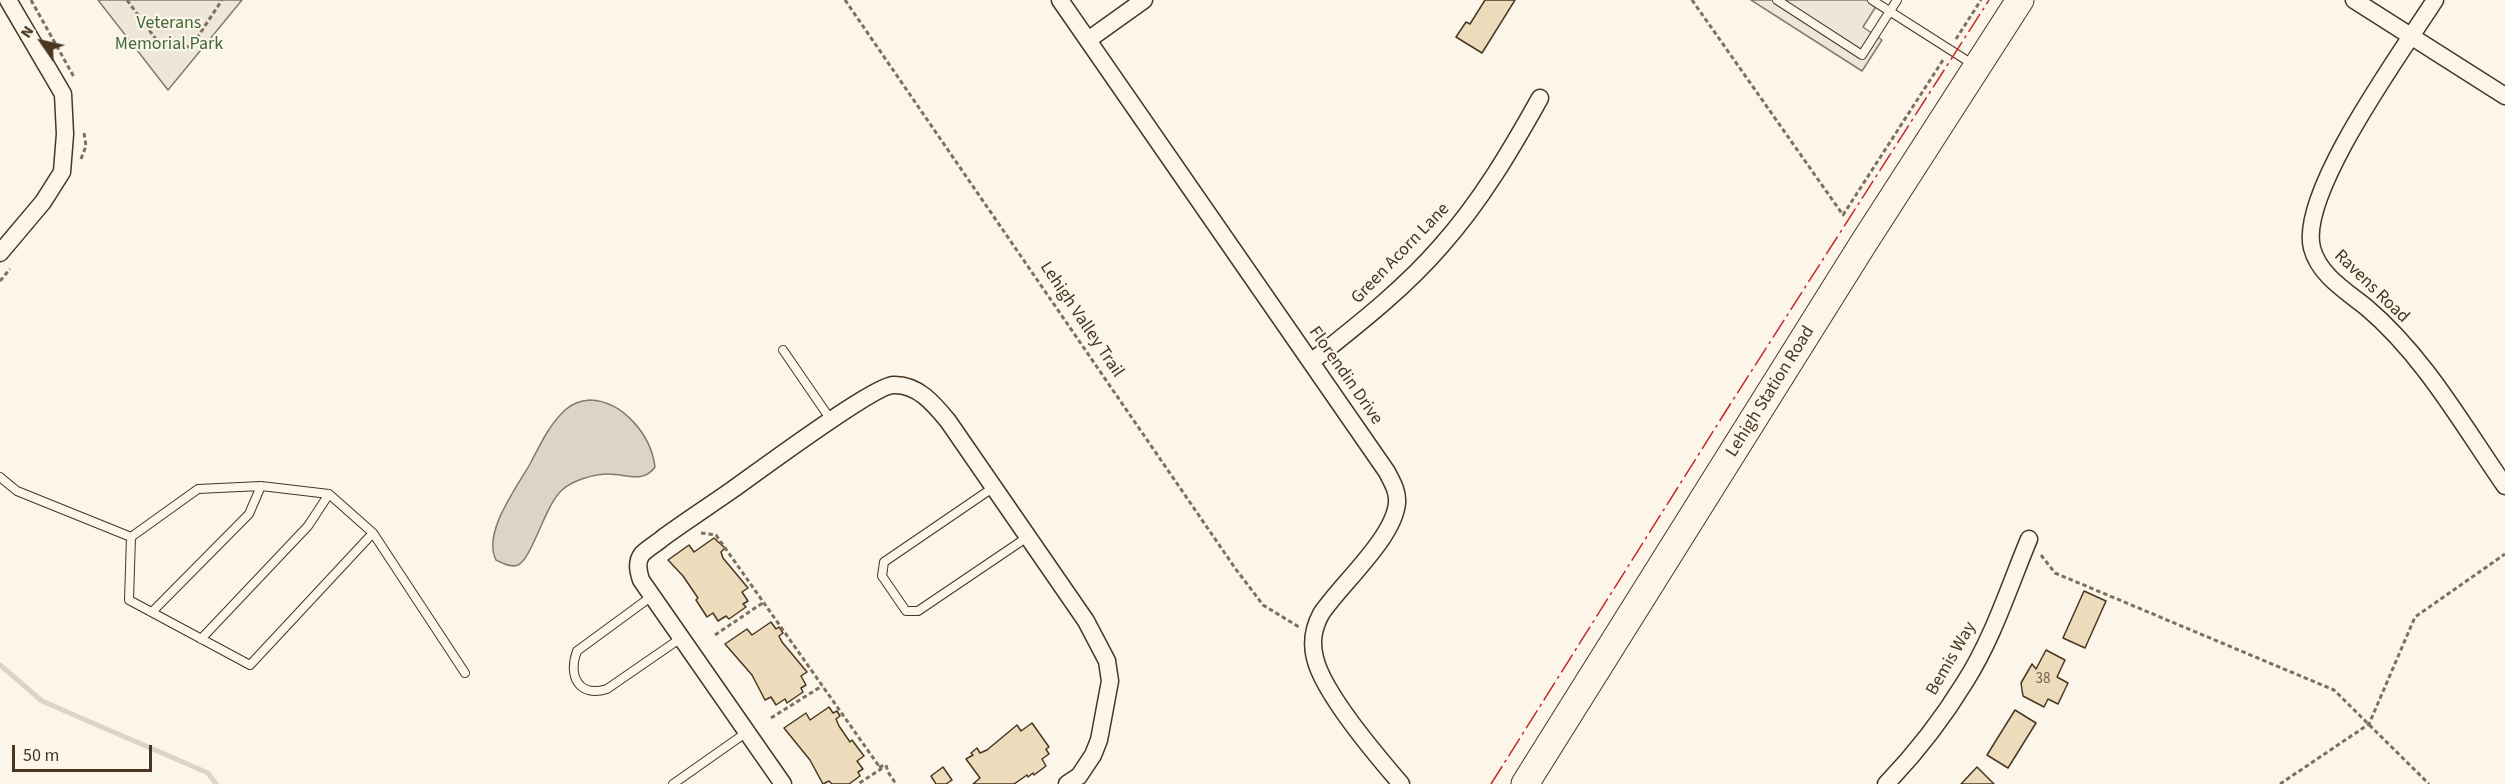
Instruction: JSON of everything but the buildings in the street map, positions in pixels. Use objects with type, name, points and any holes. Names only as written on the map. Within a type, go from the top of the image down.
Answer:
[{"type":"main road","name":"Lehigh Station Road","points":[[1525,784],[1863,244],[2020,0]]},
{"type":"street","points":[[0,253],[44,202],[62,172],[65,134],[63,94],[8,0]]},
{"type":"street","name":"Florendin Drive","points":[[1060,0],[1387,472],[1396,489],[1397,502],[1393,520],[1382,538],[1330,600],[1314,627],[1313,635]]},
{"type":"street","points":[[1088,40],[1144,0]]},
{"type":"street","points":[[2354,0],[2505,96]]},
{"type":"street","name":"Ravens Road","points":[[2435,0],[2364,108],[2328,179],[2315,210],[2311,229],[2311,246],[2316,260],[2328,276],[2369,310],[2412,353],[2505,486]]},
{"type":"street","name":"Green Acorn Lane","points":[[1311,362],[1402,285],[1440,247],[1473,207],[1505,159],[1540,98]]},
{"type":"street","points":[[783,784],[641,580],[638,562],[641,555],[670,533],[831,421],[884,386],[894,385],[918,392],[930,399],[948,421],[1086,621],[1107,661],[1110,681],[1101,731],[1093,755],[1079,776],[1068,784]]},
{"type":"street","name":"Bemis Way","points":[[1886,784],[1936,724],[1966,682],[1990,636],[2029,539]]},
{"type":"street","points":[[1313,635],[1315,660],[1326,683],[1373,752],[1401,784]]},
{"type":"lane","points":[[1777,0],[1862,55],[1897,0]]},
{"type":"lane","points":[[1872,0],[1977,67]]},
{"type":"lane","points":[[783,350],[831,421]]},
{"type":"lane","points":[[0,477],[17,491],[131,537]]},
{"type":"lane","points":[[131,537],[198,489],[261,486],[329,494],[373,533],[465,673]]},
{"type":"lane","points":[[152,612],[249,514],[261,486]]},
{"type":"lane","points":[[995,486],[884,562],[882,576],[906,611],[918,611],[1029,536]]},
{"type":"lane","points":[[201,639],[308,526],[329,494]]},
{"type":"lane","points":[[131,537],[129,600],[250,665],[373,533]]},
{"type":"lane","points":[[652,596],[577,651],[573,662],[573,672],[577,682],[585,689],[596,692],[607,689],[681,638]]},
{"type":"lane","points":[[673,784],[747,732]]},
{"type":"path","points":[[127,0],[161,46],[191,47],[222,0]]},
{"type":"path","name":"Lehigh Valley Trail","points":[[845,0],[1235,568],[1263,605],[1313,635]]},
{"type":"path","points":[[1692,0],[1844,215],[1981,0]]},
{"type":"path","points":[[670,533],[692,532],[716,535],[881,769],[858,784]]},
{"type":"path","points":[[2029,539],[2055,573],[2334,690],[2429,784]]},
{"type":"path","points":[[2280,784],[2369,724],[2415,617],[2505,554]]},
{"type":"path","points":[[715,635],[764,602]]},
{"type":"path","points":[[771,718],[822,686]]},
{"type":"path","points":[[879,767],[886,765],[896,784]]},
{"type":"green space","name":"Veterans Memorial Park","points":[[98,0],[242,0],[168,90]]},
{"type":"shaded area","points":[[1751,0],[1880,0],[1863,27],[1882,40],[1862,71]]},
{"type":"shaded area","points":[[590,400],[614,406],[633,422],[648,443],[655,467],[640,477],[603,474],[572,483],[556,497],[523,561],[512,566],[496,560],[493,549],[497,524],[545,436],[554,422],[568,408]]},
{"type":"waterway","points":[[0,665],[42,701],[208,773],[216,784]]},
{"type":"power","points":[[1491,784],[1989,0]]}]
